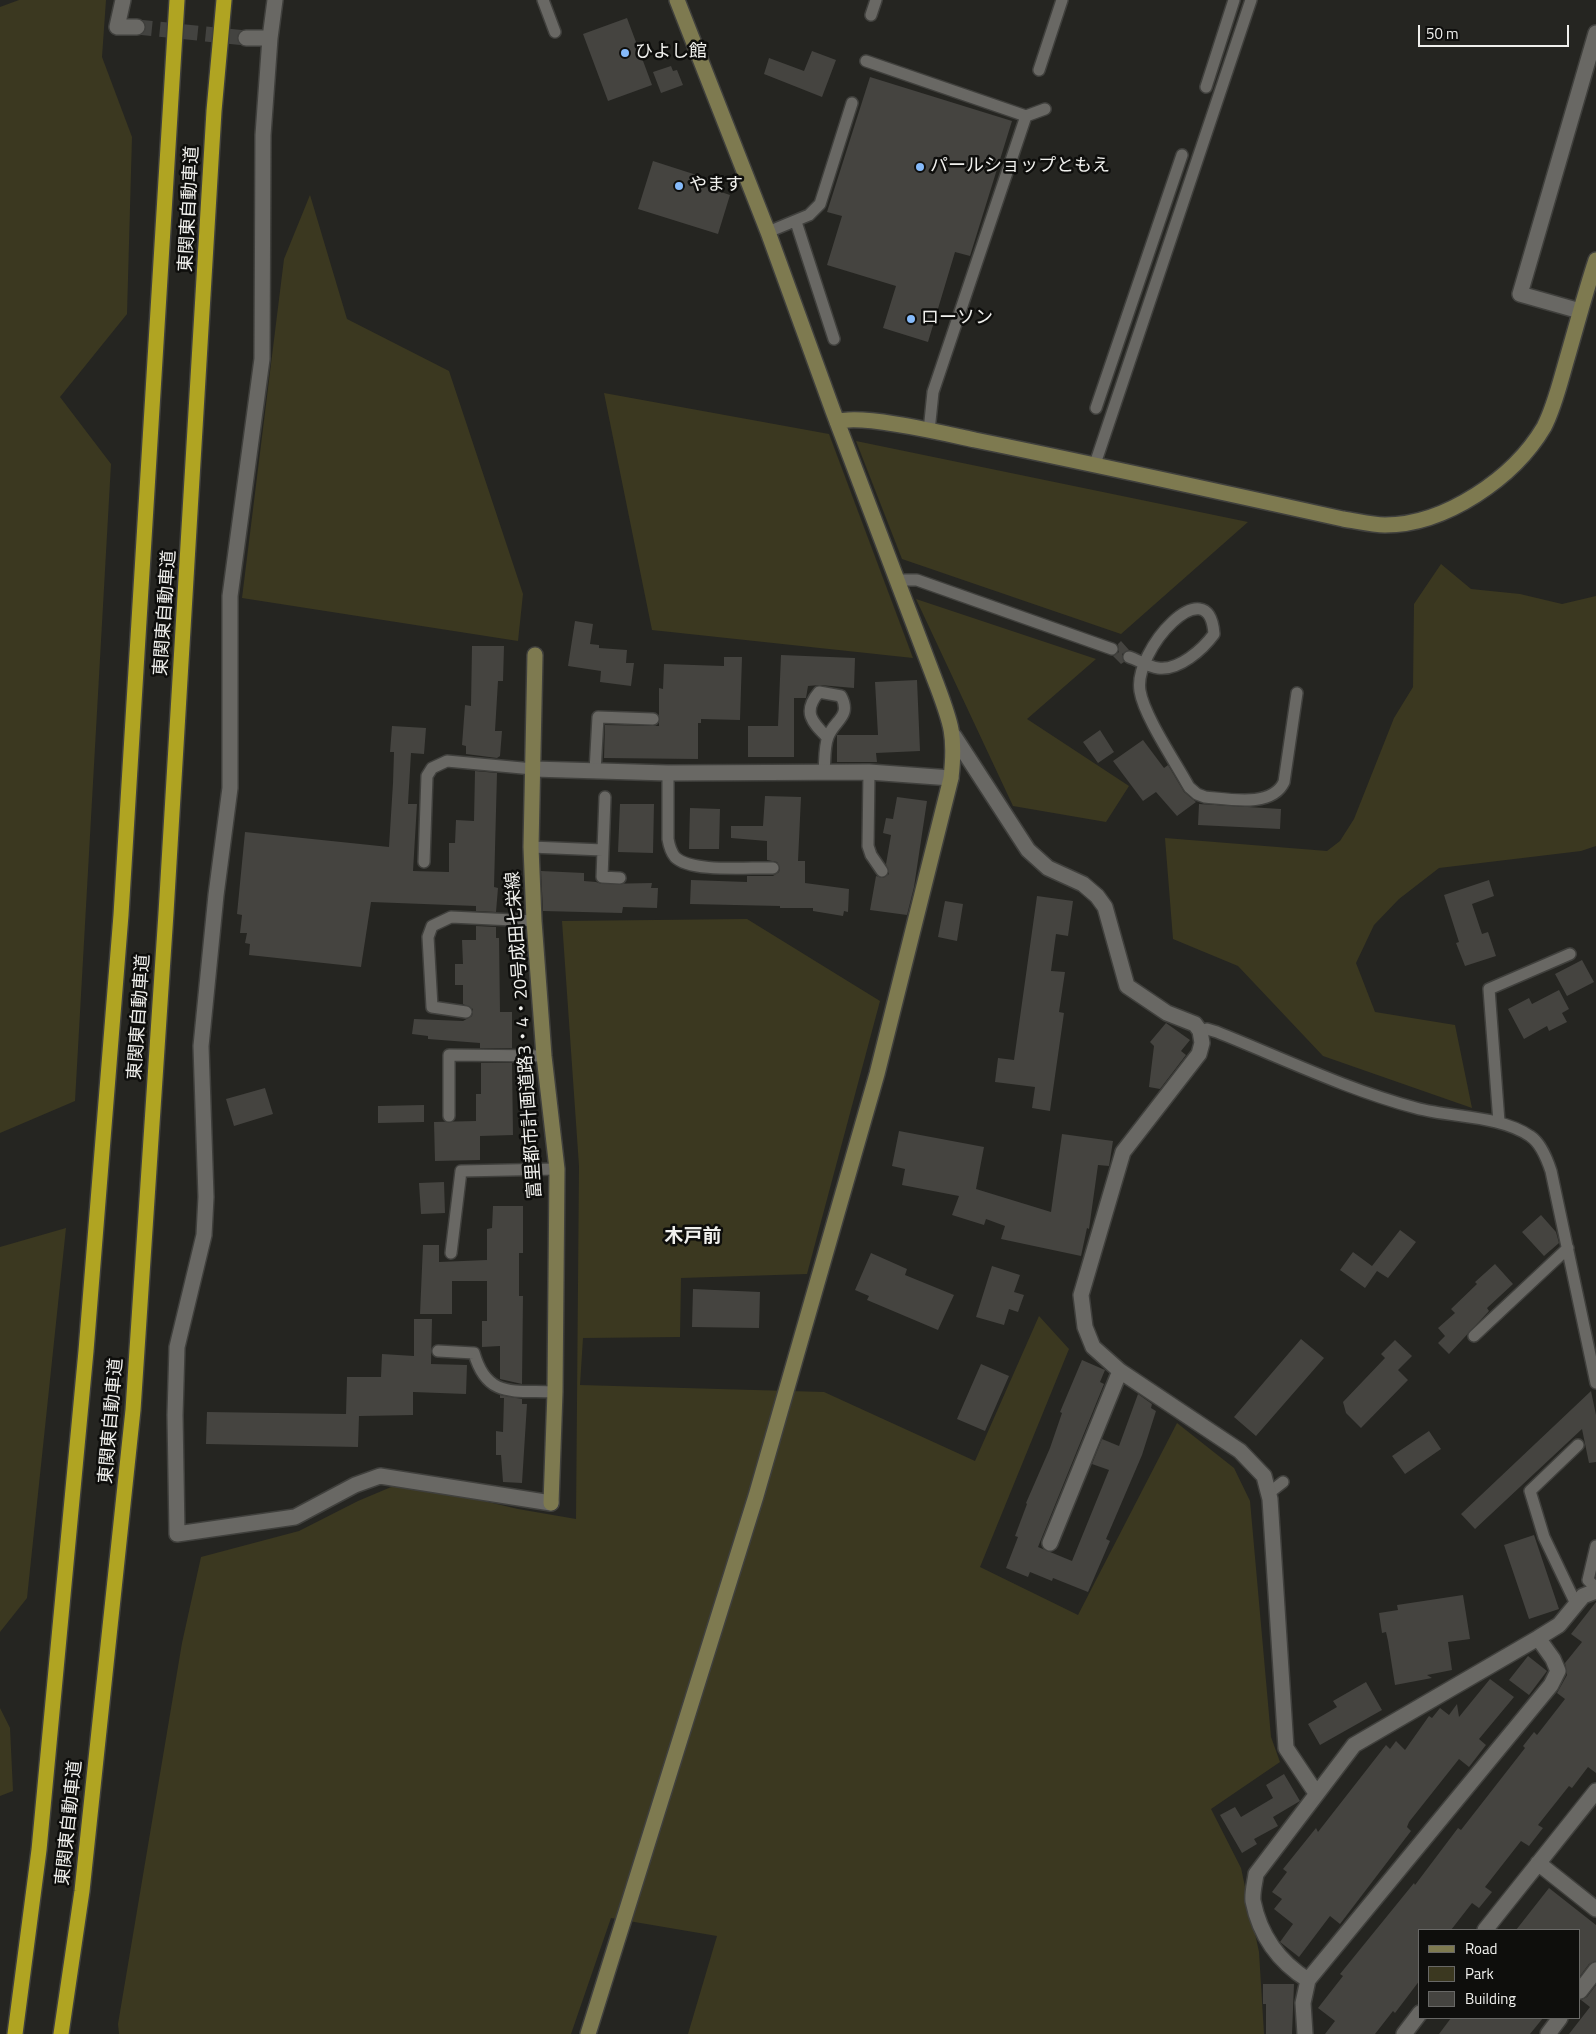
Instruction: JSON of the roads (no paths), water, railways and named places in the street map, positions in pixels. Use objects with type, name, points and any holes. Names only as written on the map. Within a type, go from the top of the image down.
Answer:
[{"type":"highway","name":"東関東自動車道","points":[[15,2034],[38,1850],[86,1351],[121,915],[177,0]]},
{"type":"highway","name":"東関東自動車道","points":[[61,2034],[82,1891],[133,1410],[169,874],[214,111],[224,0]]},
{"type":"street","points":[[123,0],[117,27],[137,27]]},
{"type":"street","points":[[246,38],[270,38],[275,0]]},
{"type":"street","points":[[676,0],[768,232],[954,736],[1028,850],[1048,868],[1083,884],[1097,896],[1105,907],[1127,986],[1167,1013],[1195,1024],[1200,1031],[1202,1043],[1199,1054],[1123,1152],[1081,1294],[1085,1327],[1093,1347],[1120,1371],[1240,1451],[1264,1476],[1268,1493],[1286,1748],[1316,1793]]},
{"type":"street","points":[[1580,311],[1520,294],[1596,33]]},
{"type":"street","name":"富里都市計画道路3・4・20号成田七栄線","points":[[270,38],[264,135],[262,359],[230,596],[230,788],[216,895],[201,1046],[206,1197],[204,1236],[177,1347],[175,1414],[177,1534],[295,1517],[354,1485],[380,1476],[552,1502],[557,1169],[544,1056],[534,922],[531,847],[535,654]]},
{"type":"street","points":[[837,422],[853,418],[930,431],[1095,464],[1343,519],[1385,526],[1427,518],[1462,505],[1492,484],[1520,460],[1544,426],[1560,382],[1594,269]]},
{"type":"street","points":[[588,2034],[756,1496],[878,1074],[950,778],[954,736]]},
{"type":"street","points":[[533,769],[668,773],[870,772],[950,778]]},
{"type":"street","points":[[1050,1543],[1120,1371]]},
{"type":"street","points":[[1308,1980],[1292,1970],[1268,1942],[1253,1900],[1256,1874],[1354,1745],[1538,1638],[1559,1624],[1583,1596],[1596,1589]]},
{"type":"street","points":[[1304,2034],[1303,2003],[1308,1980],[1551,1686],[1558,1671],[1553,1659],[1538,1638]]},
{"type":"street","points":[[1486,1929],[1595,1793]]},
{"type":"street","points":[[1538,1864],[1596,1909]]},
{"type":"street","points":[[1581,1991],[1596,1970]]},
{"type":"street","points":[[1404,2034],[1418,2016]]},
{"type":"street","points":[[1548,2034],[1559,2019]]},
{"type":"lane","points":[[543,0],[554,32]]},
{"type":"lane","points":[[871,15],[876,0]]},
{"type":"lane","points":[[1039,70],[1062,0]]},
{"type":"lane","points":[[1206,87],[1234,0]]},
{"type":"lane","points":[[1095,464],[1251,0]]},
{"type":"lane","points":[[866,62],[1026,116],[1045,109]]},
{"type":"lane","points":[[768,232],[796,222],[809,215],[820,204],[852,103]]},
{"type":"lane","points":[[930,431],[932,392],[1026,116]]},
{"type":"lane","points":[[1096,408],[1182,154]]},
{"type":"lane","points":[[796,222],[834,339]]},
{"type":"lane","points":[[896,580],[917,580],[1112,650]]},
{"type":"lane","points":[[1129,657],[1145,663],[1158,668],[1168,668],[1206,645],[1214,634],[1214,625],[1207,614],[1194,608],[1185,611],[1152,644],[1145,663],[1139,676],[1140,693],[1151,716],[1190,787],[1197,794],[1205,797],[1262,799],[1280,790],[1284,782],[1297,692]]},
{"type":"lane","points":[[595,771],[598,717],[653,719]]},
{"type":"lane","points":[[824,772],[827,737]]},
{"type":"lane","points":[[424,862],[427,776],[432,768],[447,761],[533,769]]},
{"type":"lane","points":[[870,772],[868,846],[871,855],[882,871]]},
{"type":"lane","points":[[668,773],[668,839],[670,849],[676,858],[694,866],[773,868]]},
{"type":"lane","points":[[605,796],[602,878],[620,878]]},
{"type":"lane","points":[[531,847],[603,850]]},
{"type":"lane","points":[[466,1012],[432,1007],[428,937],[432,926],[451,917],[534,922]]},
{"type":"lane","points":[[1499,1122],[1489,989],[1570,954]]},
{"type":"lane","points":[[1200,1031],[1207,1029],[1217,1032],[1357,1089],[1416,1108],[1463,1118],[1499,1122],[1532,1137],[1541,1148],[1551,1171],[1596,1383]]},
{"type":"lane","points":[[449,1116],[449,1055],[544,1056]]},
{"type":"lane","points":[[451,1253],[461,1171],[557,1169]]},
{"type":"lane","points":[[1474,1336],[1568,1248]]},
{"type":"lane","points":[[438,1351],[474,1353],[479,1371],[488,1381],[502,1389],[555,1392]]},
{"type":"lane","points":[[1576,1604],[1544,1536],[1530,1491],[1578,1445]]},
{"type":"lane","points":[[1268,1493],[1283,1482]]},
{"type":"lane","points":[[1596,1546],[1588,1580],[1596,1589]]},
{"type":"tunnel","points":[[137,27],[246,38]]},
{"type":"place","name":"ひよし館","points":[[625,53]]},
{"type":"place","name":"パールショップともえ","points":[[920,167]]},
{"type":"place","name":"やます","points":[[679,186]]},
{"type":"place","name":"ローソン","points":[[911,319]]},
{"type":"district","name":"木戸前","points":[[693,1237]]}]
